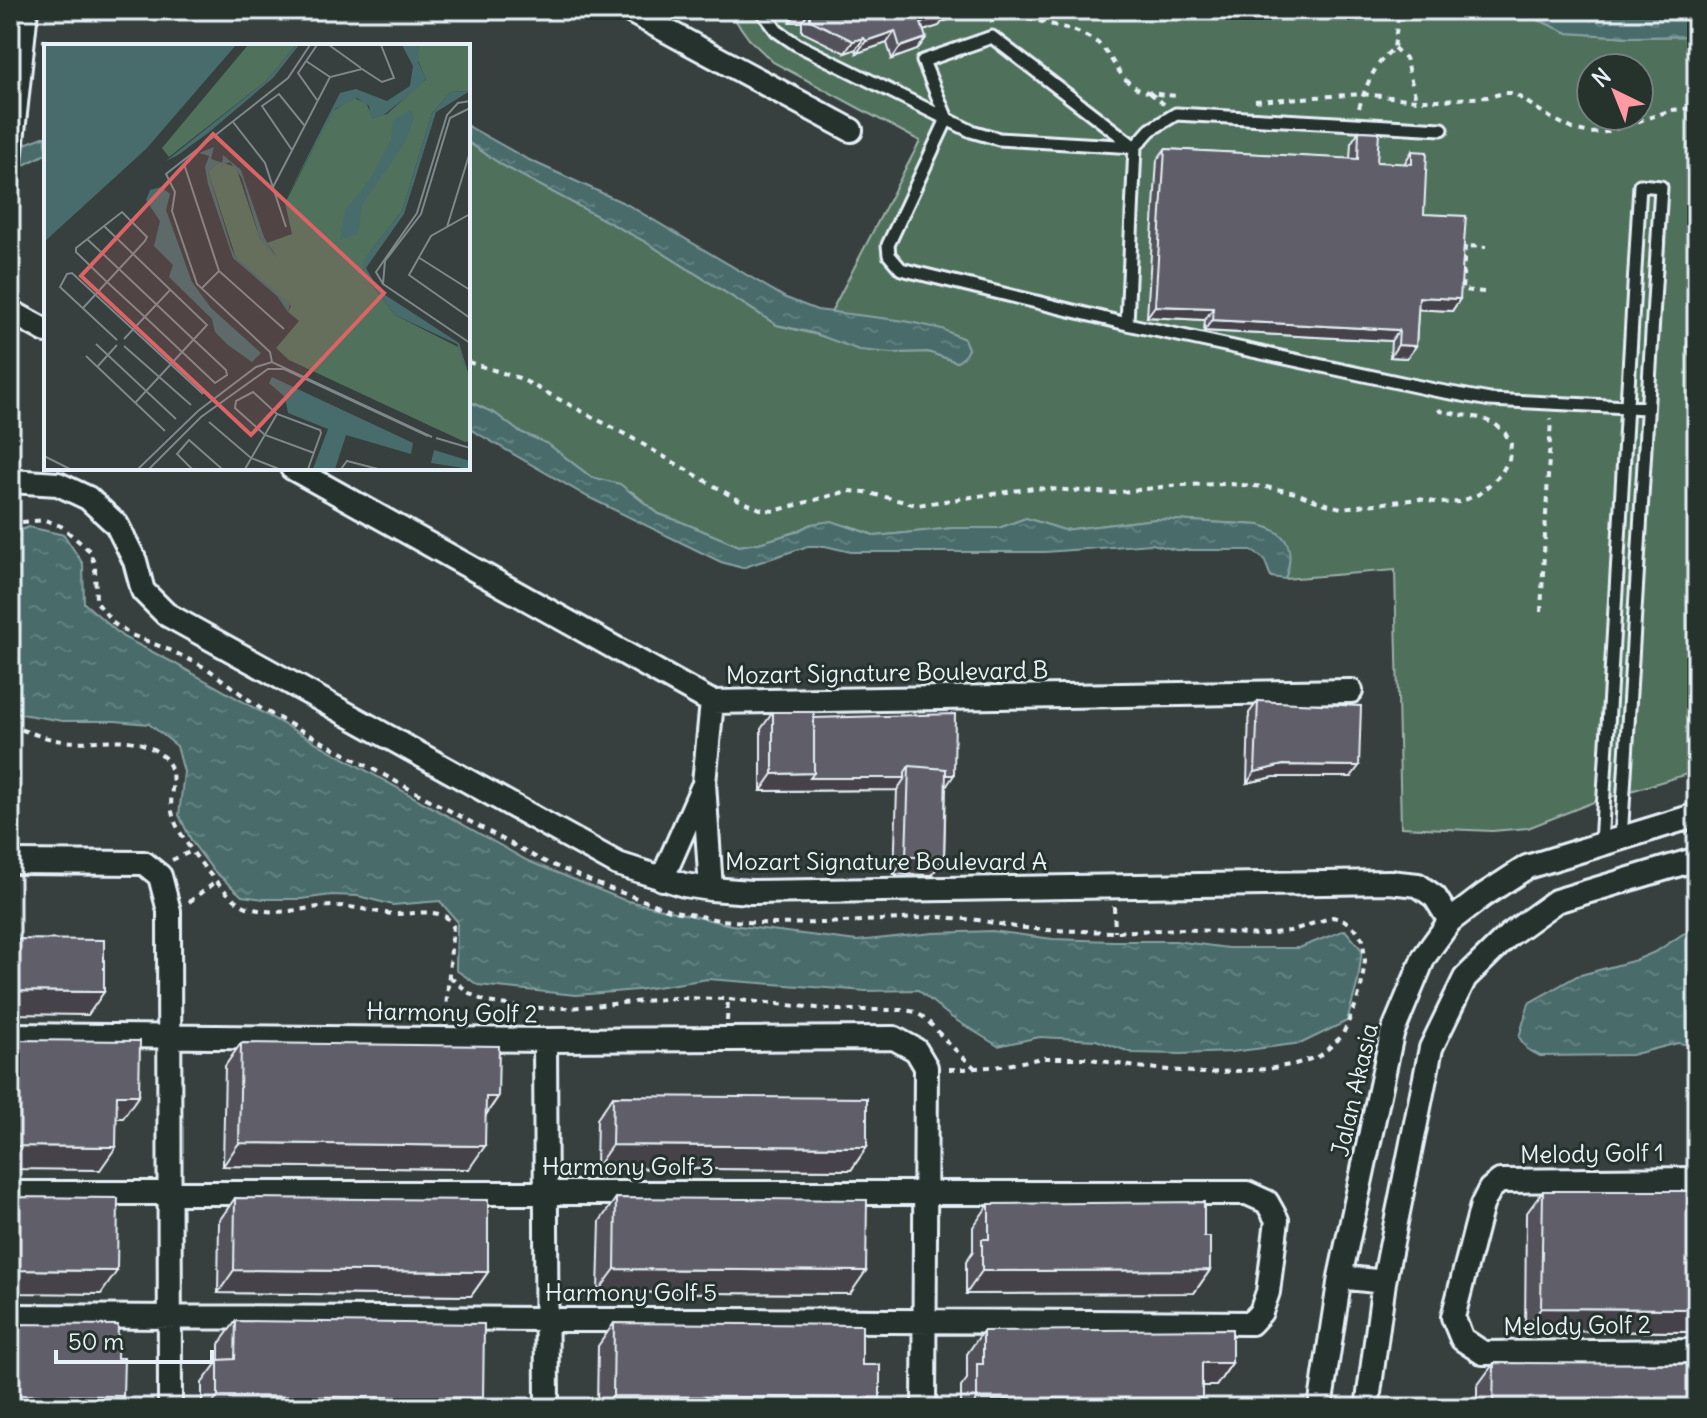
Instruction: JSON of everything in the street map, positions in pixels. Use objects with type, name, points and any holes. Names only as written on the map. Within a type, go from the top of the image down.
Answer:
[{"type":"street","points":[[10,160],[26,10]]},
{"type":"street","points":[[628,10],[851,130]]},
{"type":"street","points":[[10,311],[44,330]]},
{"type":"street","name":"Mozart Signature Boulevard B","points":[[296,470],[712,702],[1351,691]]},
{"type":"street","name":"Mozart Signature Boulevard A","points":[[10,481],[58,484],[88,498],[117,525],[135,561],[143,591],[166,614],[618,864],[662,879],[711,889],[751,892],[1389,882],[1418,885],[1435,897],[1450,921]]},
{"type":"street","points":[[711,889],[704,783],[712,702]]},
{"type":"street","points":[[662,879],[704,783]]},
{"type":"street","name":"Jalan Akasia","points":[[1320,1408],[1340,1277],[1392,1034],[1424,957],[1450,921],[1527,867],[1697,815]]},
{"type":"street","points":[[1367,1408],[1384,1282],[1431,1048],[1465,978],[1509,935],[1556,901],[1697,859]]},
{"type":"street","points":[[10,862],[144,863],[160,876],[169,911],[170,1408]]},
{"type":"street","name":"Harmony Golf 2","points":[[10,1035],[545,1040],[894,1038],[916,1050],[926,1067],[925,1193]]},
{"type":"street","points":[[545,1040],[547,1408]]},
{"type":"street","name":"Melody Golf 1","points":[[1462,1339],[1453,1317],[1482,1205],[1490,1189],[1500,1181],[1697,1179]]},
{"type":"street","name":"Harmony Golf 3","points":[[10,1193],[1247,1193],[1267,1202],[1277,1220],[1268,1292],[1261,1312],[1251,1323]]},
{"type":"street","points":[[924,1408],[925,1193]]},
{"type":"street","points":[[1340,1277],[1384,1282]]},
{"type":"street","name":"Harmony Golf 5","points":[[10,1316],[1251,1323]]},
{"type":"street","name":"Melody Golf 2","points":[[1462,1339],[1483,1353],[1697,1351]]},
{"type":"lane","points":[[761,10],[777,31],[796,44],[971,131],[999,139],[1135,147]]},
{"type":"lane","points":[[1135,147],[992,37],[923,61],[947,119],[888,245],[889,255],[901,269],[1127,324],[1434,390],[1490,400],[1647,408]]},
{"type":"lane","points":[[1127,324],[1135,147],[1150,130],[1176,114],[1442,129]]},
{"type":"lane","points":[[1640,185],[1661,187],[1647,408],[1611,842],[1627,406],[1640,185]]},
{"type":"path","points":[[1018,10],[1033,19],[1067,27],[1099,45],[1134,87],[1188,97]]},
{"type":"path","points":[[1353,124],[1370,77],[1384,56],[1394,48],[1399,10]]},
{"type":"path","points":[[39,41],[74,44]]},
{"type":"path","points":[[1394,48],[1405,58],[1416,100]]},
{"type":"path","points":[[1254,101],[1363,94],[1416,100],[1513,93],[1551,118],[1590,133],[1606,132],[1672,110],[1697,108]]},
{"type":"path","points":[[1484,292],[1462,290],[1465,246],[1486,247]]},
{"type":"path","points":[[1455,268],[1463,269]]},
{"type":"path","points":[[470,363],[519,378],[632,438],[735,498],[760,509],[774,511],[848,491],[865,492],[917,505],[1034,488],[1113,493],[1179,485],[1230,484],[1296,493],[1341,508],[1419,499],[1440,503],[1460,502],[1479,494],[1500,475],[1509,460],[1511,444],[1495,424],[1481,418],[1440,411],[1435,403],[1434,390]]},
{"type":"path","points":[[1541,612],[1551,403]]},
{"type":"path","points":[[10,726],[63,741],[135,742],[152,748],[172,768],[174,820],[192,851],[216,882],[243,906],[278,913],[339,906],[395,914],[445,916],[453,926],[444,1039]]},
{"type":"path","points":[[169,911],[182,907],[216,882]]},
{"type":"path","points":[[449,976],[472,995],[487,1002],[528,1008],[570,1008],[675,998],[728,999],[837,1010],[916,1012],[975,1068]]},
{"type":"green space","points":[[728,10],[1516,10],[1568,33],[1631,37],[1697,36],[1697,771],[1591,803],[1528,828],[1492,831],[1401,827],[1395,570],[1285,579],[1289,559],[1287,544],[1269,528],[1156,519],[1064,530],[1026,518],[999,528],[953,528],[876,536],[850,526],[811,524],[796,532],[739,546],[659,514],[632,492],[591,477],[548,444],[518,431],[496,414],[470,402],[470,143],[502,165],[644,241],[777,325],[892,353],[928,352],[957,362],[968,349],[964,339],[899,321],[831,312],[920,141],[773,62],[749,39]]},
{"type":"water","points":[[1516,10],[1669,13],[1697,10],[1697,36],[1631,37],[1568,33]]},
{"type":"water","points":[[470,127],[527,159],[626,204],[786,298],[817,310],[942,329],[964,339],[968,349],[957,362],[928,352],[859,350],[813,333],[777,325],[644,241],[502,165],[470,143]]},
{"type":"water","points":[[44,137],[44,155],[18,168],[11,162],[14,148]]},
{"type":"water","points":[[470,402],[496,414],[518,431],[548,444],[591,477],[620,484],[659,514],[739,546],[796,532],[811,524],[832,521],[876,536],[953,528],[999,528],[1026,518],[1064,530],[1156,519],[1259,525],[1283,538],[1290,559],[1285,579],[1271,577],[1264,559],[1251,550],[1176,550],[1152,544],[1045,552],[851,552],[808,546],[742,568],[721,562],[588,497],[470,429]]},
{"type":"water","points":[[29,527],[64,535],[83,564],[84,603],[123,637],[528,861],[624,900],[731,925],[857,941],[992,931],[1053,939],[1175,941],[1228,948],[1299,948],[1345,930],[1362,950],[1358,981],[1347,1021],[1302,1043],[1231,1052],[1133,1053],[1096,1040],[1040,1037],[998,1046],[951,1017],[918,990],[866,991],[708,979],[576,995],[478,985],[456,970],[457,921],[440,901],[393,905],[358,896],[264,899],[242,896],[213,870],[192,842],[179,815],[184,772],[177,746],[149,724],[63,721],[10,710],[10,534]]},
{"type":"water","points":[[1697,930],[1697,1046],[1678,1043],[1631,1055],[1540,1056],[1527,1049],[1519,1037],[1529,1003],[1577,976],[1636,960],[1683,934]]},
{"type":"building","points":[[810,10],[951,10],[921,23],[926,38],[900,47],[895,31],[866,41],[864,38],[853,41],[810,20]]},
{"type":"building","points":[[1359,131],[1379,132],[1377,162],[1412,164],[1412,151],[1427,152],[1424,214],[1466,216],[1460,299],[1419,297],[1416,346],[1398,345],[1399,330],[1212,320],[1213,308],[1155,306],[1165,149],[1358,159]]},
{"type":"building","points":[[1258,701],[1361,706],[1359,766],[1283,765],[1255,772]]},
{"type":"building","points":[[773,712],[814,712],[814,773],[773,774]]},
{"type":"building","points":[[955,714],[954,775],[946,775],[946,769],[909,766],[905,778],[810,778],[814,773],[814,718]]},
{"type":"building","points":[[909,766],[946,769],[944,857],[906,857]]},
{"type":"building","points":[[10,939],[104,940],[104,992],[10,991]]},
{"type":"building","points":[[10,1040],[140,1041],[139,1095],[117,1095],[116,1147],[10,1146]]},
{"type":"building","points":[[241,1043],[499,1046],[498,1097],[486,1097],[485,1146],[239,1143]]},
{"type":"building","points":[[613,1096],[867,1098],[867,1147],[612,1145]]},
{"type":"building","points":[[1543,1191],[1697,1191],[1697,1309],[1541,1308]]},
{"type":"building","points":[[10,1197],[118,1198],[117,1271],[10,1270]]},
{"type":"building","points":[[235,1198],[488,1200],[488,1272],[234,1270]]},
{"type":"building","points":[[616,1198],[867,1200],[866,1271],[615,1269]]},
{"type":"building","points":[[1204,1202],[1204,1237],[1210,1237],[1210,1270],[982,1271],[982,1239],[989,1239],[989,1204]]},
{"type":"building","points":[[236,1321],[484,1324],[483,1398],[218,1396],[218,1360],[235,1359]]},
{"type":"building","points":[[614,1323],[862,1325],[862,1365],[880,1365],[880,1398],[613,1396]]},
{"type":"building","points":[[10,1324],[118,1325],[117,1358],[124,1358],[123,1396],[10,1395]]},
{"type":"building","points":[[1232,1329],[1232,1363],[1202,1363],[1202,1398],[977,1400],[977,1364],[983,1364],[983,1331]]},
{"type":"building","points":[[1494,1363],[1697,1364],[1697,1408],[1493,1408]]}]
